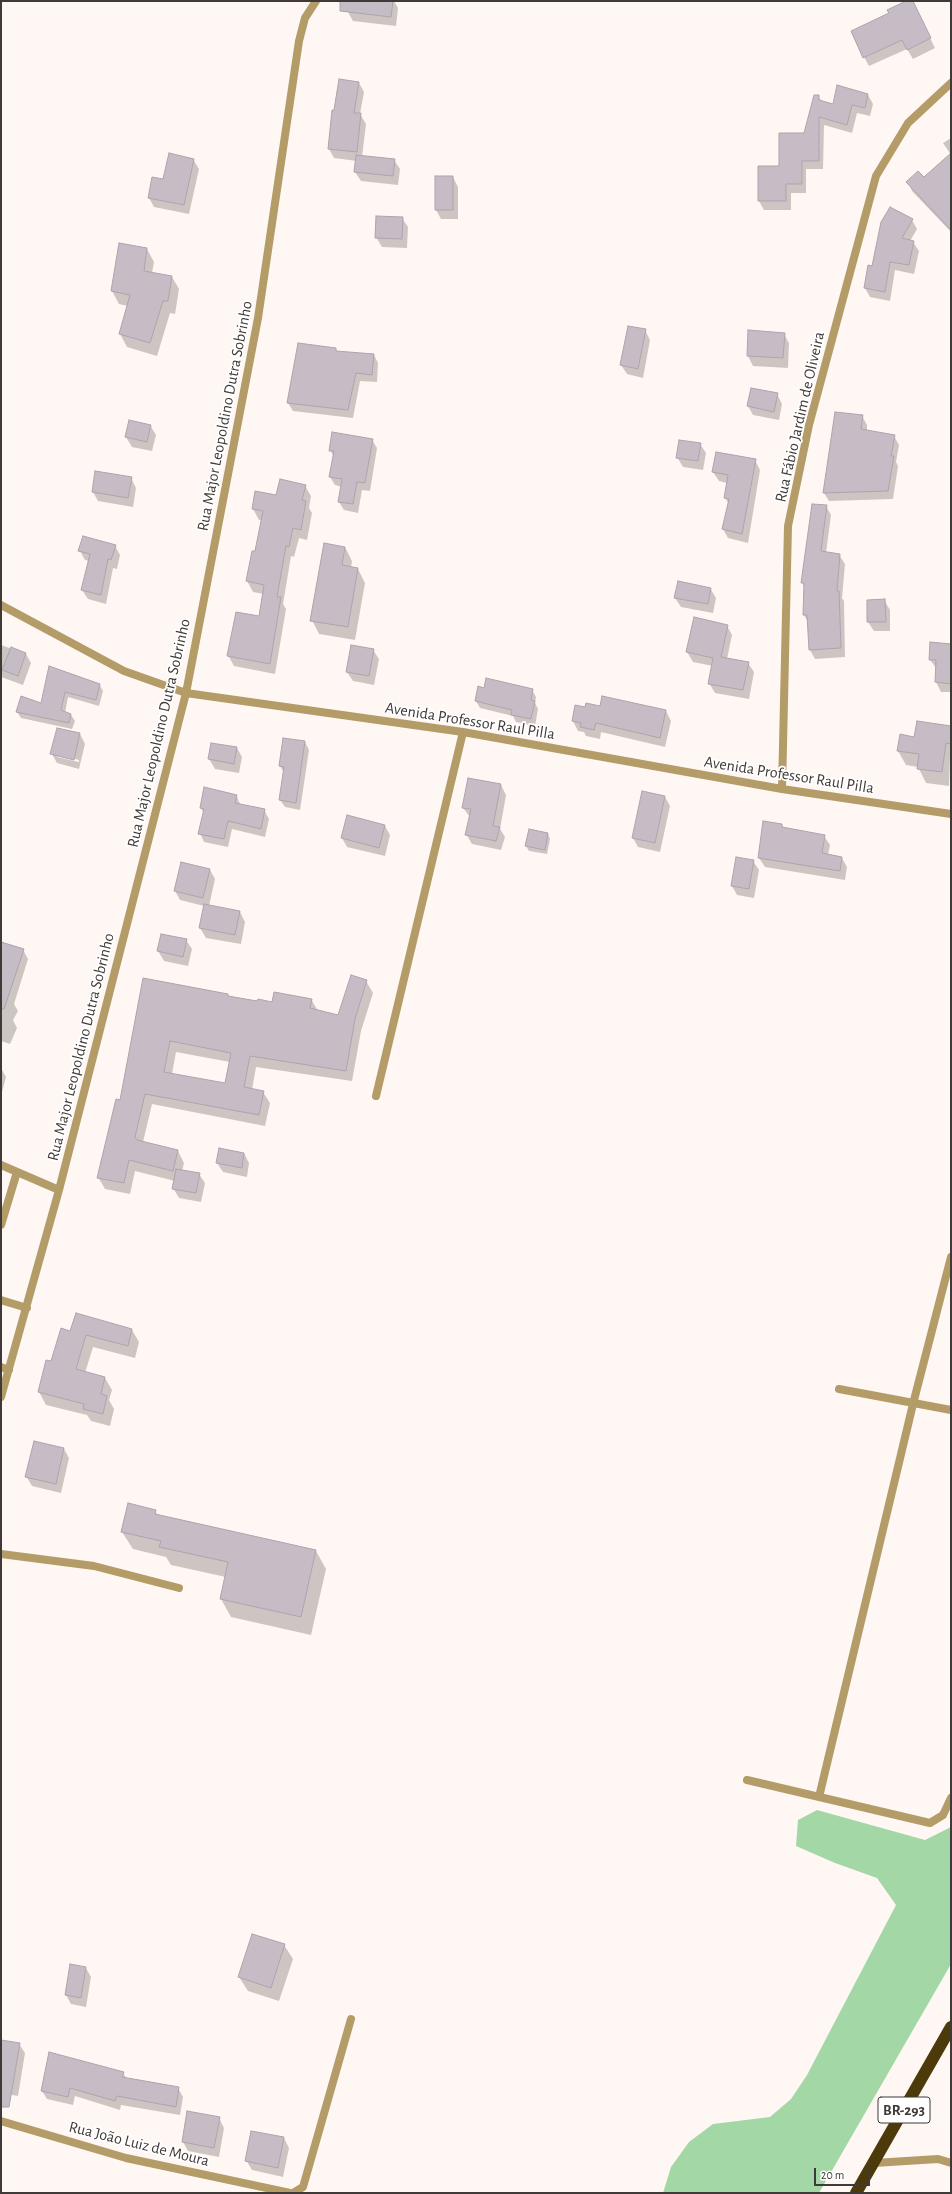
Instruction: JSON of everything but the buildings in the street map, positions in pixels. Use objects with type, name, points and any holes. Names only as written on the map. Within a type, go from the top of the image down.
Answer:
[{"type":"highway","name":"BR-293","points":[[856,2193],[951,2027]]},
{"type":"street","name":"Rua Major Leopoldino Dutra Sobrinho","points":[[1,1397],[5,1369],[27,1308],[59,1190],[186,693],[258,318],[299,41],[305,18],[316,1]]},
{"type":"street","name":"Rua Fábio Jardim de Oliveira","points":[[782,790],[788,526],[809,425],[876,176],[908,124],[951,83]]},
{"type":"street","name":"Avenida Professor Raul Pilla","points":[[1,605],[124,671],[186,693],[464,732],[782,790],[951,814]]},
{"type":"street","points":[[376,1096],[464,732]]},
{"type":"street","points":[[1,1165],[59,1190]]},
{"type":"street","points":[[1,1225],[17,1172]]},
{"type":"street","points":[[819,1797],[914,1404],[951,1258]]},
{"type":"street","points":[[1,1300],[27,1308]]},
{"type":"street","points":[[838,1389],[951,1410]]},
{"type":"street","points":[[1,1554],[94,1566],[179,1588]]},
{"type":"street","points":[[747,1780],[930,1822],[943,1815],[951,1798]]},
{"type":"street","points":[[291,2193],[303,2188],[351,2019]]},
{"type":"street","name":"Rua João Luiz de Moura","points":[[1,2121],[126,2158],[291,2193]]},
{"type":"street","points":[[874,2163],[938,2159],[951,2163]]},
{"type":"green space","points":[[817,1810],[925,1840],[951,1827],[951,1964],[819,2193],[663,2193],[671,2167],[689,2142],[713,2124],[770,2117],[791,2099],[807,2075],[896,1905],[877,1878],[835,1863],[796,1846],[798,1820]]}]
